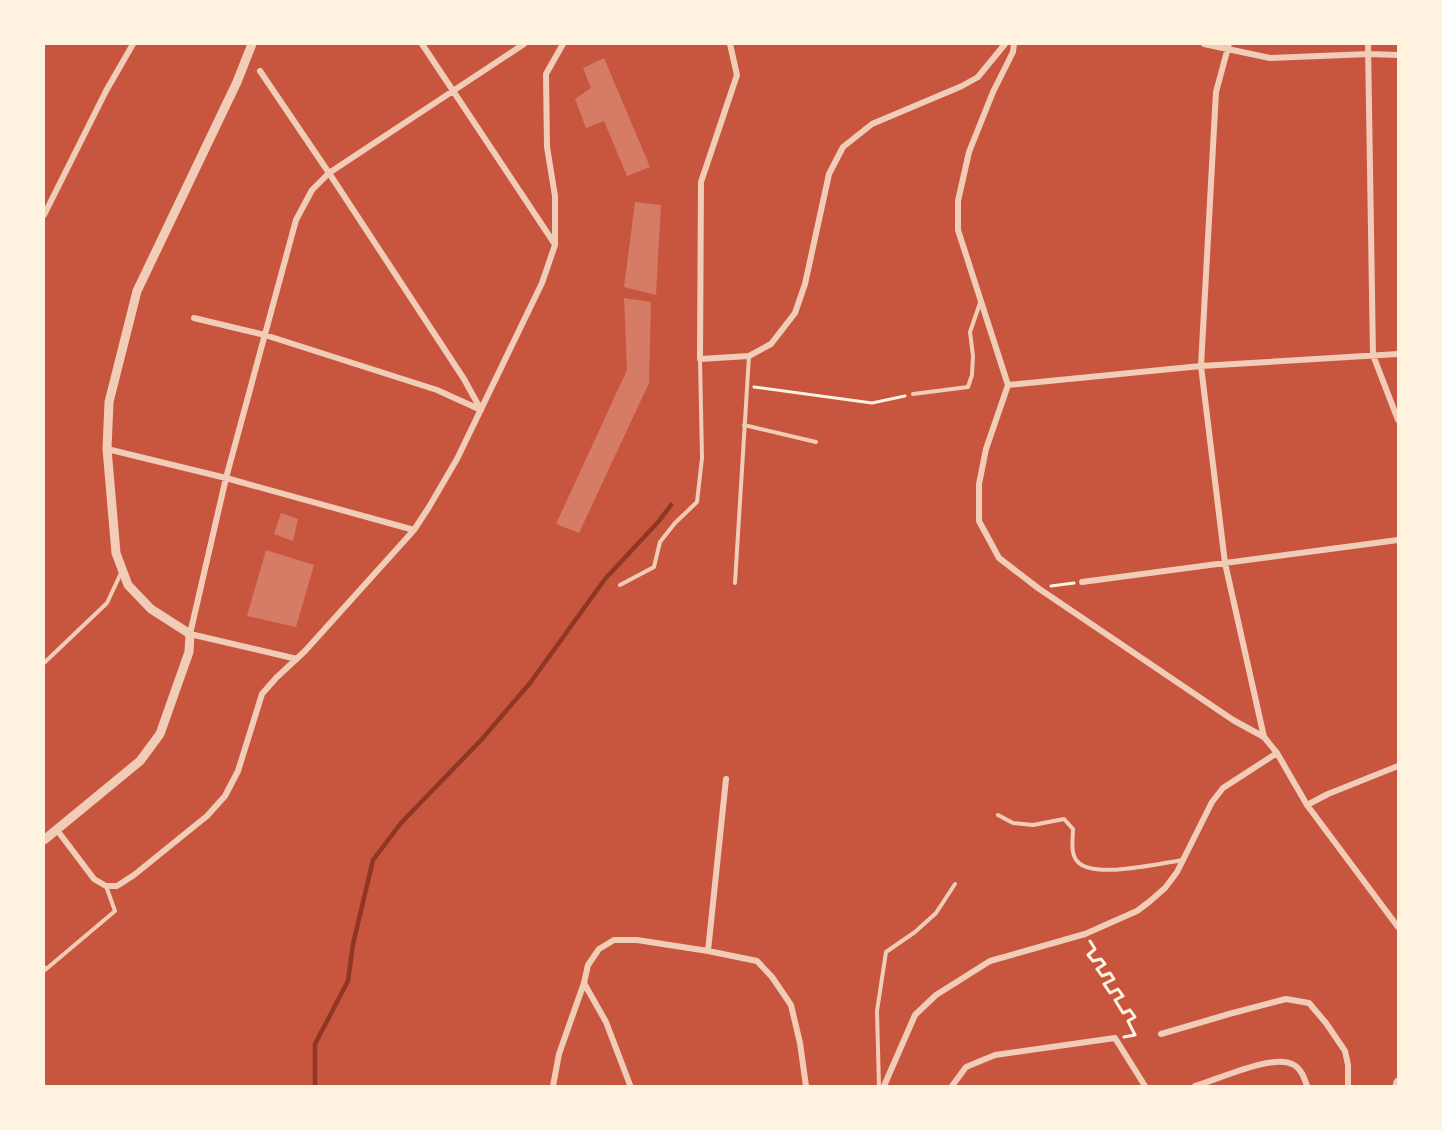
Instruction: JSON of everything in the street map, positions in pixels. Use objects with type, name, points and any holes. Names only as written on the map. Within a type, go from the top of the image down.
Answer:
[{"type":"street","points":[[44,215],[106,91],[133,44]]},
{"type":"street","points":[[252,44],[237,82],[137,291],[109,402],[107,449],[116,553],[128,585],[151,609],[190,634],[297,659]]},
{"type":"street","points":[[422,44],[555,245]]},
{"type":"street","points":[[44,840],[140,761],[160,734],[189,652],[190,634],[226,477],[296,220],[312,190],[329,173],[524,44]]},
{"type":"street","points":[[57,830],[94,879],[106,886],[117,885],[134,875],[207,816],[225,796],[238,771],[262,694],[297,659],[414,530],[457,459],[542,283],[555,245],[555,196],[547,147],[546,74],[563,44]]},
{"type":"street","points":[[730,44],[737,75],[701,182],[700,359],[749,356],[771,344],[795,313],[805,284],[829,174],[843,147],[872,124],[978,77],[1005,44]]},
{"type":"street","points":[[1014,44],[1013,52],[993,92],[969,152],[958,201],[958,230],[1008,385],[986,449],[979,484],[979,521],[999,558],[1038,588],[1233,720],[1264,737],[1277,753],[1307,805],[1398,927]]},
{"type":"street","points":[[1204,44],[1228,46],[1270,58],[1369,54],[1398,56]]},
{"type":"street","points":[[1368,44],[1373,355],[1398,420]]},
{"type":"street","points":[[1228,46],[1216,92],[1202,366],[1225,563],[1264,737]]},
{"type":"street","points":[[260,71],[464,379],[481,410]]},
{"type":"street","points":[[194,318],[265,335],[437,390],[481,410]]},
{"type":"street","points":[[1008,385],[1202,366],[1398,354]]},
{"type":"street","points":[[107,449],[226,477],[414,530]]},
{"type":"street","points":[[1082,582],[1398,540]]},
{"type":"street","points":[[881,1086],[915,1015],[936,995],[990,961],[1085,934],[1137,911],[1165,888],[1184,860],[1217,795],[1237,778],[1277,753]]},
{"type":"street","points":[[1307,805],[1328,794],[1398,766]]},
{"type":"street","points":[[708,951],[726,779]]},
{"type":"street","points":[[554,1086],[559,1054],[588,965],[599,949],[614,940],[637,940],[757,961],[772,977],[791,1005],[800,1043],[806,1086]]},
{"type":"street","points":[[584,983],[606,1022],[630,1085]]},
{"type":"street","points":[[1161,1034],[1286,999],[1309,1003],[1345,1051],[1348,1086]]},
{"type":"street","points":[[951,1086],[966,1067],[995,1055],[1115,1038],[1145,1086]]},
{"type":"street","points":[[1195,1086],[1275,1061],[1291,1063],[1302,1072],[1307,1086]]},
{"type":"lane","points":[[913,394],[968,387],[972,375],[973,357],[970,332],[980,303]]},
{"type":"lane","points":[[735,583],[749,356]]},
{"type":"lane","points":[[620,585],[654,567],[660,542],[675,523],[697,502],[702,458],[700,359]]},
{"type":"lane","points":[[744,425],[816,442]]},
{"type":"lane","points":[[44,663],[107,603],[122,570]]},
{"type":"lane","points":[[998,815],[1014,823],[1033,825],[1064,819],[1073,829],[1074,857],[1078,864],[1091,869],[1113,870],[1184,860]]},
{"type":"lane","points":[[881,1086],[877,1011],[886,952],[936,914],[955,884]]},
{"type":"lane","points":[[44,967],[45,970],[115,911],[106,886]]},
{"type":"path","points":[[747,386],[872,403],[913,394]]},
{"type":"path","points":[[1038,588],[1082,582]]},
{"type":"path","points":[[1085,934],[1095,949],[1088,955],[1093,961],[1101,959],[1106,964],[1096,969],[1102,976],[1110,973],[1114,979],[1104,984],[1110,993],[1118,988],[1123,996],[1114,1000],[1123,1013],[1130,1010],[1135,1017],[1128,1021],[1135,1035],[1115,1038]]},
{"type":"building","points":[[604,58],[650,167],[627,176],[604,121],[586,128],[575,99],[591,88],[583,68]]},
{"type":"building","points":[[635,202],[661,205],[656,295],[624,287]]},
{"type":"building","points":[[624,298],[651,302],[649,383],[579,533],[556,524],[627,370]]},
{"type":"building","points":[[281,513],[298,519],[293,541],[274,534]]},
{"type":"building","points":[[266,550],[314,565],[296,627],[247,616]]},
{"type":"waterway","points":[[315,1086],[315,1044],[348,981],[353,944],[373,860],[401,823],[482,739],[530,683],[605,579],[671,505]]}]
